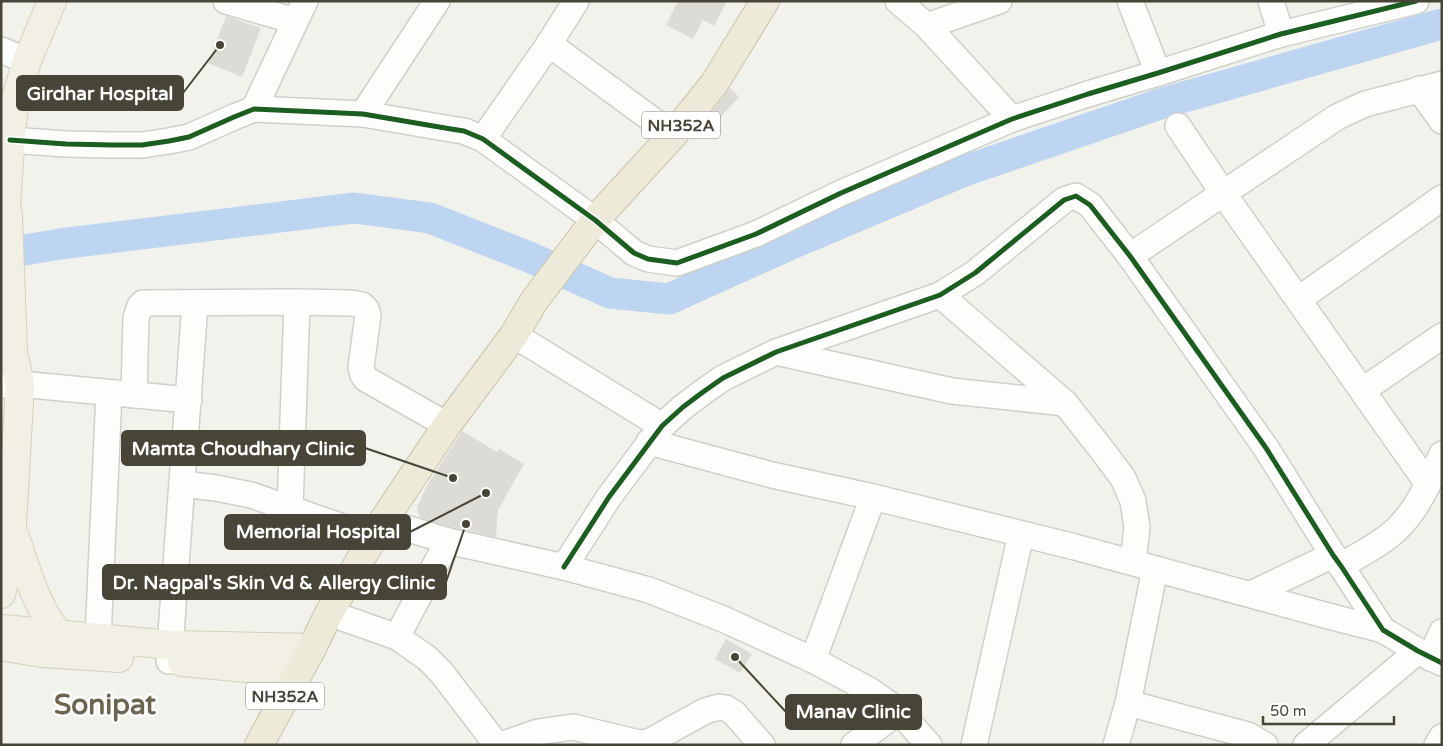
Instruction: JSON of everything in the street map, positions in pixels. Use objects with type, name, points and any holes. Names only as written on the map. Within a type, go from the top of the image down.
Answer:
[{"type":"highway","name":"NH352A","points":[[259,745],[329,614],[379,530],[447,425],[514,335],[534,301],[588,228],[673,135],[714,84],[766,1]]},
{"type":"main road","points":[[1,594],[10,561],[12,530],[8,383],[13,352],[7,317],[11,278],[5,208],[10,140],[15,101],[27,61],[52,1]]},
{"type":"main road","points":[[12,530],[35,593],[50,624],[59,634]]},
{"type":"main road","points":[[3,639],[59,634],[98,638],[170,653],[298,673]]},
{"type":"main road","points":[[3,639],[42,653],[170,653],[312,648]]},
{"type":"street","points":[[226,1],[300,11],[254,109]]},
{"type":"street","points":[[363,114],[437,1]]},
{"type":"street","points":[[483,139],[549,44],[576,1]]},
{"type":"street","points":[[898,1],[927,26],[1012,119]]},
{"type":"street","points":[[927,26],[999,1]]},
{"type":"street","points":[[1130,1],[1158,73]]},
{"type":"street","points":[[1272,1],[1281,34]]},
{"type":"street","points":[[10,140],[103,145],[160,143],[189,137],[254,109],[363,114],[464,131],[483,139],[588,228],[648,259],[678,263],[756,234],[841,194],[1012,119],[1368,7],[1416,1]]},
{"type":"street","points":[[549,44],[673,135]]},
{"type":"street","points":[[1,50],[27,61]]},
{"type":"street","points":[[1130,256],[1337,117],[1365,104],[1430,87],[1442,121]]},
{"type":"street","points":[[1178,126],[1428,484]]},
{"type":"street","points":[[564,567],[609,497],[656,434],[683,407],[723,378],[776,352],[940,296],[975,273],[1064,200],[1076,196],[1090,205],[1130,256],[1266,448],[1383,630]]},
{"type":"street","points":[[1299,299],[1442,198]]},
{"type":"street","points":[[940,296],[1065,403],[1122,478],[1132,500],[1144,566],[1128,703],[1116,745]]},
{"type":"street","points":[[290,508],[297,302]]},
{"type":"street","points":[[134,395],[136,318],[143,303],[351,303],[362,305],[368,315],[361,367],[366,379],[447,425]]},
{"type":"street","points":[[170,653],[195,303]]},
{"type":"street","points":[[514,335],[656,434],[772,475],[873,497],[1021,534],[1383,630],[1430,657]]},
{"type":"street","points":[[1363,390],[1442,336]]},
{"type":"street","points":[[776,352],[952,391],[1065,403]]},
{"type":"street","points":[[8,383],[189,400]]},
{"type":"street","points":[[98,638],[109,393]]},
{"type":"street","points":[[1251,594],[1337,561],[1380,542],[1398,528],[1408,517],[1428,484],[1442,454]]},
{"type":"street","points":[[182,484],[234,490],[290,508],[379,530],[448,541],[564,567],[649,590],[723,619],[813,660],[869,690],[899,711],[929,745]]},
{"type":"street","points":[[813,660],[873,497]]},
{"type":"street","points":[[974,745],[1021,534]]},
{"type":"street","points":[[397,637],[448,541]]},
{"type":"street","points":[[329,614],[397,637],[427,658],[442,672],[497,745]]},
{"type":"street","points":[[1306,745],[1430,657],[1442,632]]},
{"type":"street","points":[[1128,703],[1248,735],[1265,745]]},
{"type":"street","points":[[501,745],[538,732],[573,727],[639,743],[649,742],[705,711],[719,707],[726,708],[734,713],[762,745]]},
{"type":"street","points":[[854,745],[899,711]]},
{"type":"street","points":[[1437,745],[1442,737]]},
{"type":"building","points":[[678,1],[727,1],[714,26],[703,20],[693,39],[666,25]]},
{"type":"building","points":[[226,16],[261,28],[242,77],[208,63]]},
{"type":"building","points":[[730,88],[739,97],[715,123],[708,117]]},
{"type":"building","points":[[462,431],[497,452],[499,449],[524,464],[498,510],[496,537],[421,518],[418,514],[417,508],[426,487]]},
{"type":"building","points":[[726,639],[752,654],[740,673],[715,659]]},
{"type":"waterway","points":[[1,254],[60,244],[354,208],[430,218],[529,257],[610,293],[669,299],[789,245],[967,170],[1163,103],[1442,24]]},
{"type":"cycle path","points":[[10,140],[66,144],[142,145],[189,137],[254,109],[363,114],[464,131],[483,139],[595,220],[634,253],[648,259],[677,263],[756,234],[841,193],[1012,119],[1281,34],[1416,1]]},
{"type":"cycle path","points":[[564,567],[609,497],[662,426],[703,392],[723,378],[776,352],[940,295],[975,273],[1064,200],[1076,196],[1090,205],[1130,256],[1266,448],[1333,555],[1383,630],[1442,663]]},
{"type":"place","name":"Girdhar Hospital","points":[[220,45]]},
{"type":"place","name":"Mamta Choudhary Clinic","points":[[453,478]]},
{"type":"place","name":"Memorial Hospital","points":[[486,493]]},
{"type":"place","name":"Dr. Nagpal's Skin Vd & Allergy Clinic","points":[[466,524]]},
{"type":"place","name":"Manav Clinic","points":[[735,657]]},
{"type":"district","name":"Sonipat","points":[[105,704]]}]
